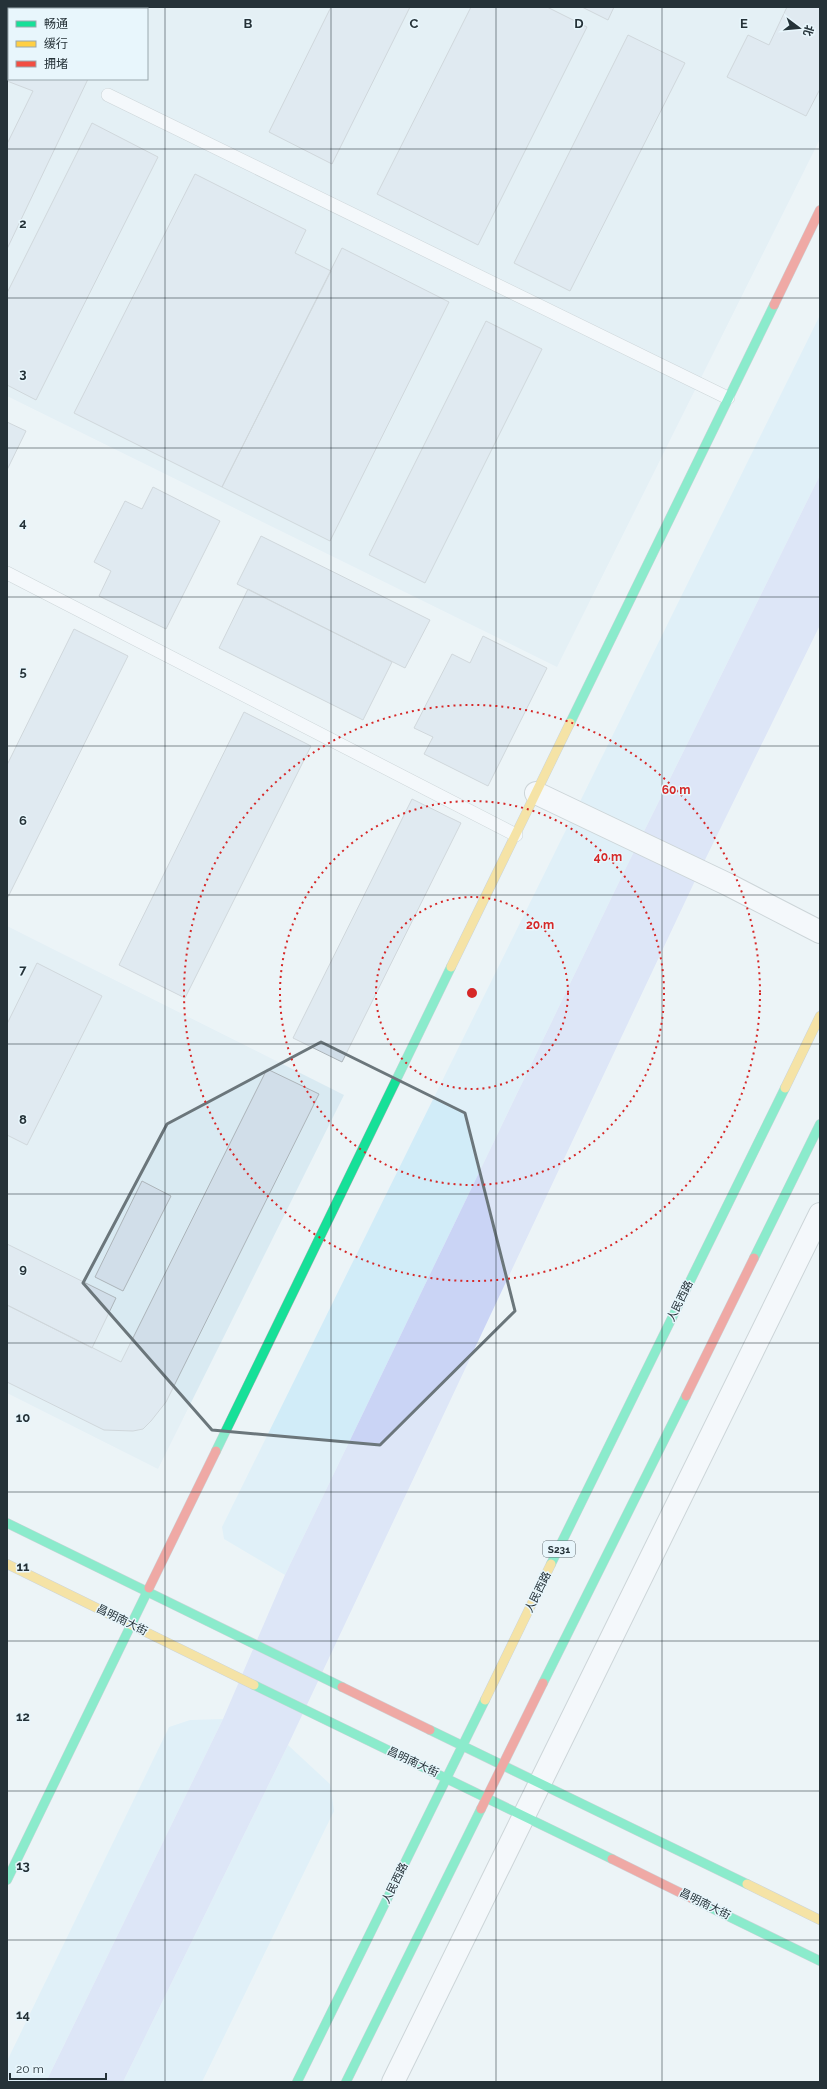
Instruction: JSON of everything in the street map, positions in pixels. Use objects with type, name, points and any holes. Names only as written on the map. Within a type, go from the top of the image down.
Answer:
[{"type":"main road","points":[[7,1880],[820,210]]},
{"type":"main road","name":"人民西路","points":[[297,2082],[820,1016]]},
{"type":"main road","points":[[346,2082],[820,1124]]},
{"type":"main road","points":[[7,1523],[820,1920]]},
{"type":"main road","name":"昌明南大街","points":[[7,1564],[323,1720],[447,1778],[820,1961]]},
{"type":"street","points":[[536,793],[729,885],[820,932]]},
{"type":"street","points":[[394,2082],[820,1214]]},
{"type":"lane","points":[[108,95],[728,398]]},
{"type":"lane","points":[[7,573],[516,835]]},
{"type":"highlighted area","points":[[321,1042],[465,1113],[515,1311],[380,1445],[212,1430],[83,1283],[167,1124]]},
{"type":"shaded area","points":[[7,7],[820,7],[820,139],[557,667],[7,396]]},
{"type":"shaded area","points":[[820,315],[820,475],[620,880],[285,1575],[224,1539],[222,1527]]},
{"type":"shaded area","points":[[820,475],[820,625],[701,868],[288,1745],[123,2082],[46,2082],[223,1719],[285,1575],[620,880]]},
{"type":"shaded area","points":[[7,926],[344,1095],[158,1469],[7,1393]]},
{"type":"shaded area","points":[[223,1719],[46,2082],[7,2082],[7,2061],[169,1727],[190,1720]]},
{"type":"shaded area","points":[[288,1745],[330,1784],[334,1811],[202,2082],[123,2082]]},
{"type":"building","points":[[331,7],[410,7],[332,164],[269,132]]},
{"type":"building","points":[[471,7],[547,7],[587,27],[478,245],[377,194]]},
{"type":"building","points":[[582,7],[614,7],[608,20]]},
{"type":"building","points":[[787,7],[820,7],[820,89],[806,116],[727,77],[748,35],[769,45]]},
{"type":"building","points":[[628,35],[685,63],[570,291],[514,263]]},
{"type":"building","points":[[7,42],[8,80],[88,80],[7,249],[7,144],[33,91],[7,81]]},
{"type":"building","points":[[92,123],[158,157],[36,400],[7,385],[7,293]]},
{"type":"building","points":[[195,174],[306,230],[295,253],[331,271],[222,487],[74,413]]},
{"type":"building","points":[[342,248],[449,302],[330,541],[222,487]]},
{"type":"building","points":[[486,321],[542,349],[425,583],[369,555]]},
{"type":"building","points":[[7,422],[26,431],[7,470]]},
{"type":"building","points":[[153,487],[220,521],[166,629],[99,596],[111,571],[94,562],[125,501],[142,509]]},
{"type":"building","points":[[261,536],[430,620],[405,668],[237,584]]},
{"type":"building","points":[[248,589],[392,662],[363,720],[219,648]]},
{"type":"building","points":[[74,629],[128,656],[7,899],[7,765]]},
{"type":"building","points":[[483,636],[547,668],[488,786],[424,754],[433,737],[414,728],[452,654],[470,663]]},
{"type":"building","points":[[244,712],[311,746],[185,998],[119,965]]},
{"type":"building","points":[[412,799],[461,823],[342,1062],[293,1038]]},
{"type":"building","points":[[37,963],[102,996],[27,1145],[7,1135],[7,1024]]},
{"type":"building","points":[[267,1069],[319,1094],[166,1402],[151,1421],[143,1429],[133,1431],[104,1430],[7,1382],[7,1305],[121,1362]]},
{"type":"building","points":[[142,1181],[171,1196],[123,1291],[95,1277]]},
{"type":"building","points":[[7,1244],[116,1298],[92,1348],[7,1305]]},
{"type":"traffic: fast","points":[[570,723],[774,305]]},
{"type":"traffic: fast","points":[[216,1451],[451,967]]},
{"type":"traffic: fast","points":[[551,1564],[785,1088]]},
{"type":"traffic: fast","points":[[754,1258],[820,1124]]},
{"type":"traffic: fast","points":[[543,1683],[686,1396]]},
{"type":"traffic: fast","points":[[7,1523],[342,1687]]},
{"type":"traffic: fast","points":[[7,1880],[149,1588]]},
{"type":"traffic: fast","points":[[254,1685],[612,1859]]},
{"type":"traffic: fast","points":[[297,2082],[485,1700]]},
{"type":"traffic: fast","points":[[430,1730],[747,1884]]},
{"type":"traffic: fast","points":[[346,2082],[481,1809]]},
{"type":"traffic: fast","points":[[693,1899],[820,1961]]},
{"type":"traffic: slow","points":[[451,967],[570,723]]},
{"type":"traffic: slow","points":[[785,1088],[820,1016]]},
{"type":"traffic: slow","points":[[7,1564],[254,1685]]},
{"type":"traffic: slow","points":[[485,1700],[551,1564]]},
{"type":"traffic: slow","points":[[747,1884],[820,1920]]},
{"type":"traffic: jam","points":[[774,305],[820,210]]},
{"type":"traffic: jam","points":[[686,1396],[754,1258]]},
{"type":"traffic: jam","points":[[149,1588],[216,1451]]},
{"type":"traffic: jam","points":[[481,1809],[543,1683]]},
{"type":"traffic: jam","points":[[342,1687],[430,1730]]},
{"type":"traffic: jam","points":[[612,1859],[693,1899]]}]
